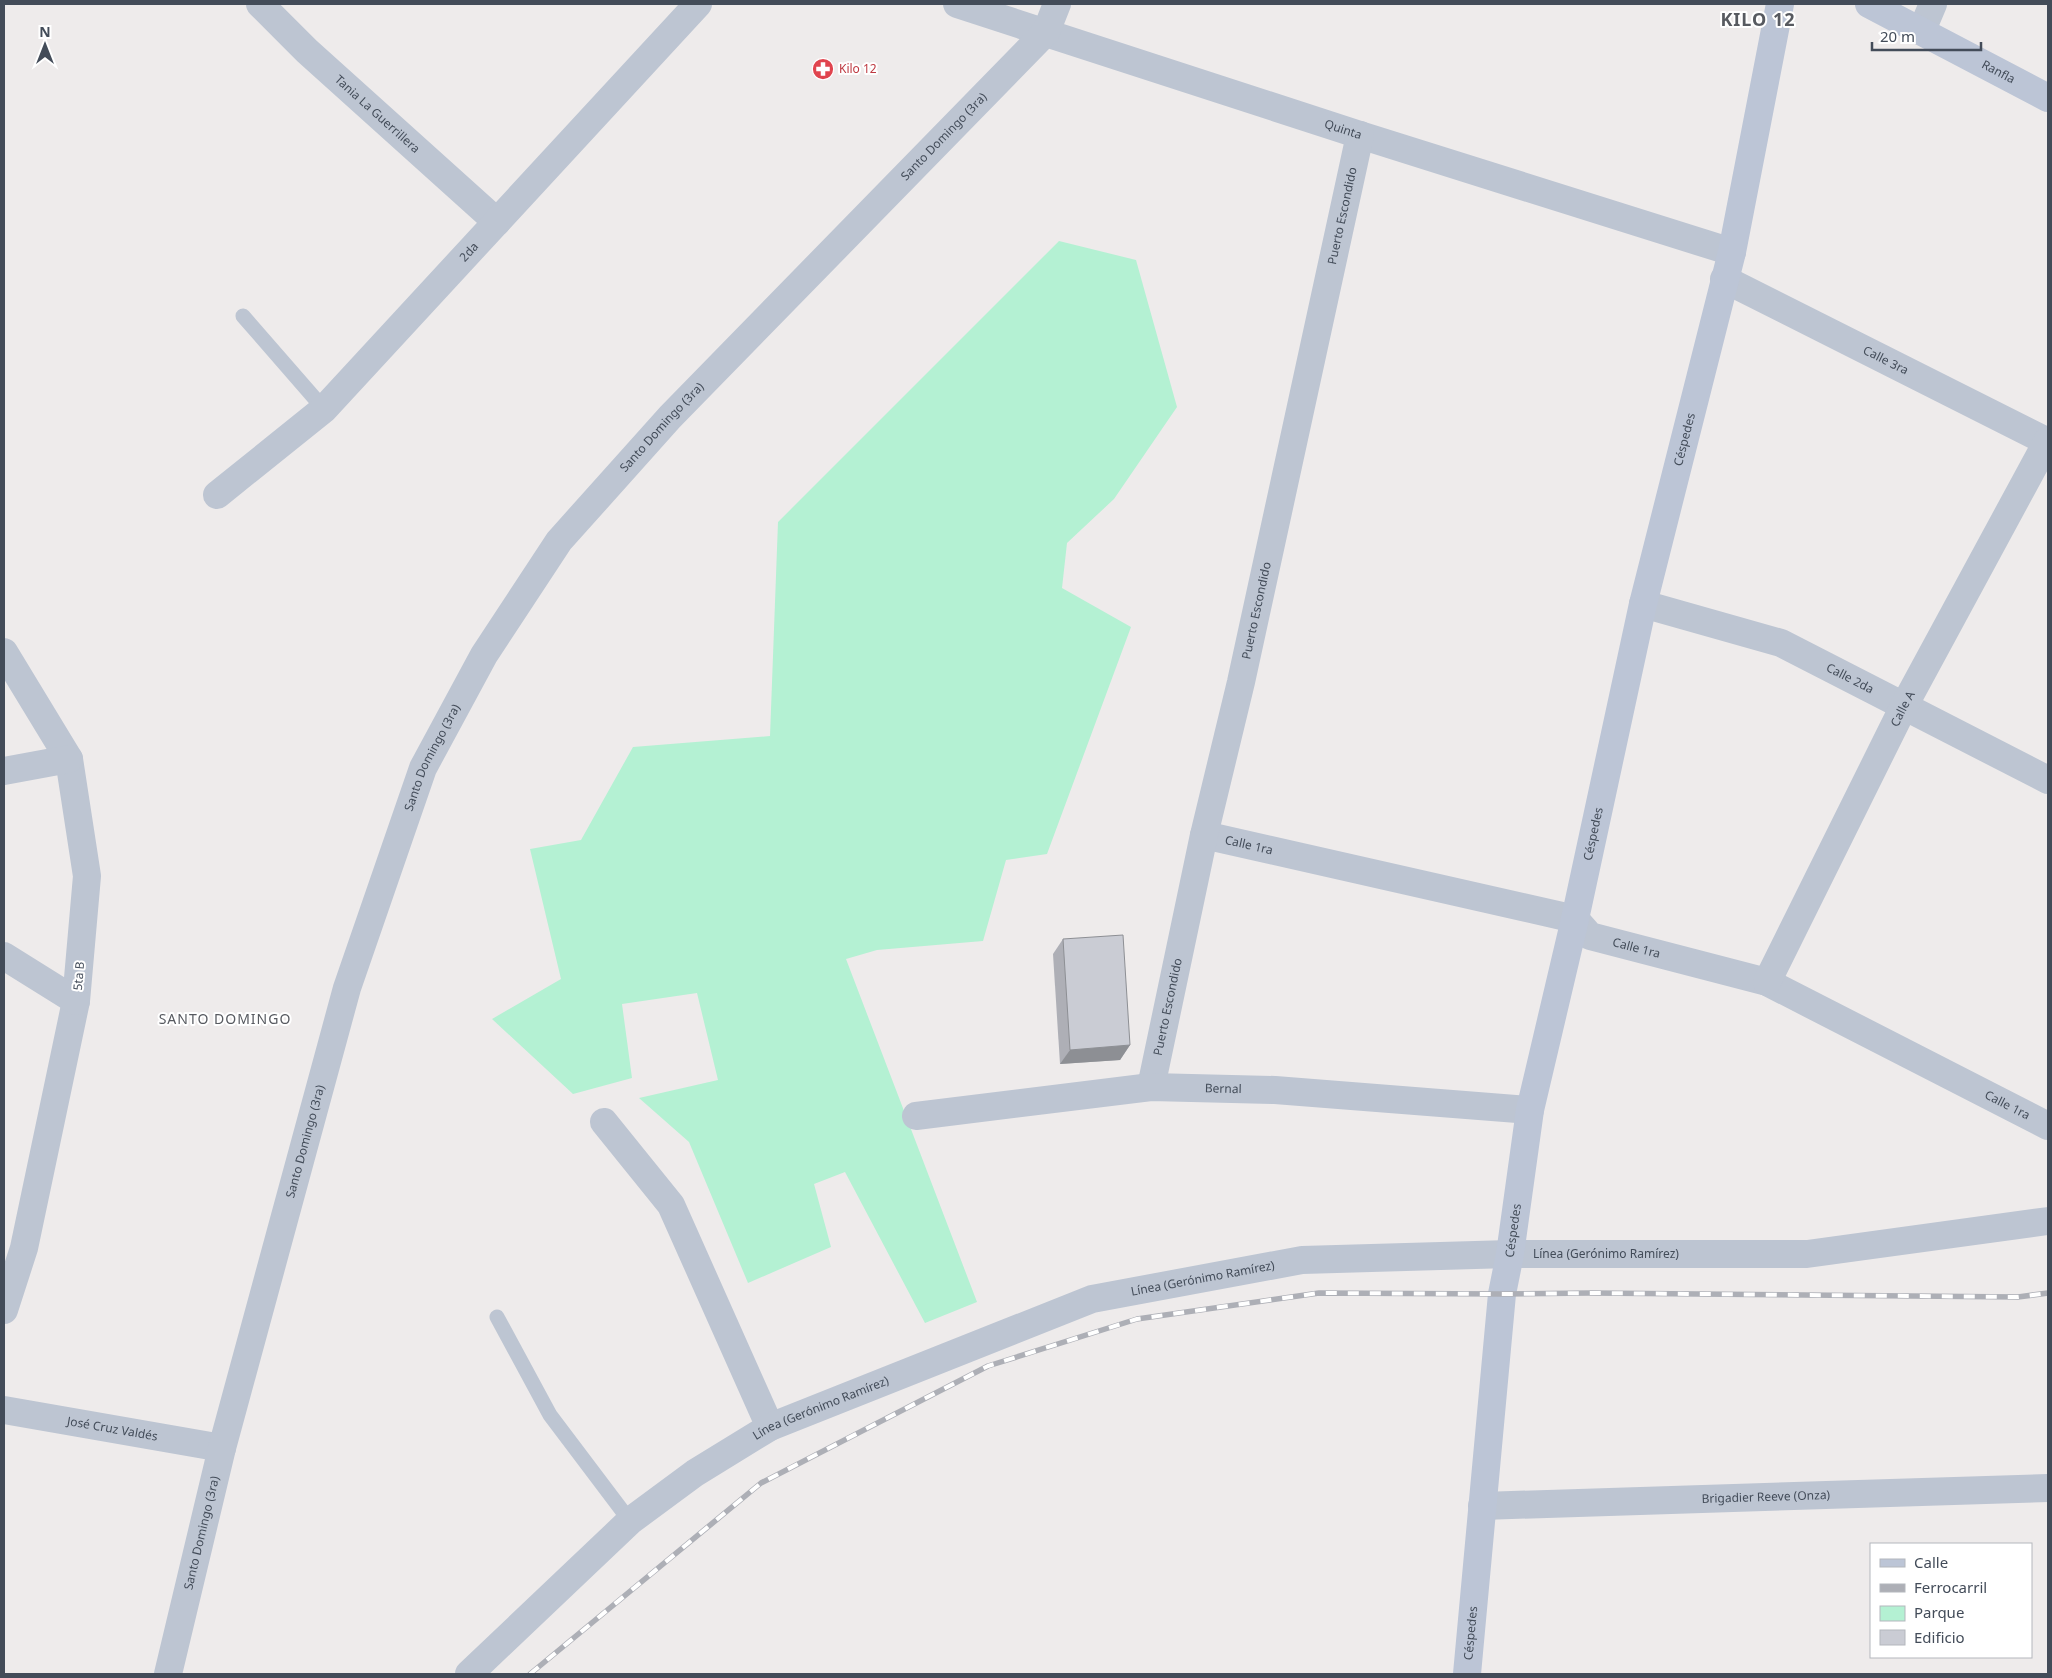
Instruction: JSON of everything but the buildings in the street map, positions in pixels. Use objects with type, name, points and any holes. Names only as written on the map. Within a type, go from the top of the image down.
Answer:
[{"type":"street","name":"Tania La Guerrillera","points":[[260,4],[306,52],[496,222]]},
{"type":"street","name":"2da","points":[[216,495],[324,409],[698,4]]},
{"type":"street","name":"Quinta","points":[[957,4],[1360,135],[1732,252]]},
{"type":"street","points":[[1046,32],[1057,4]]},
{"type":"street","name":"Céspedes","points":[[1467,1674],[1502,1294],[1510,1254],[1530,1110],[1575,919],[1643,604],[1732,252],[1780,4]]},
{"type":"street","name":"Ranfla","points":[[1869,4],[1922,30],[2048,98]]},
{"type":"street","points":[[1922,30],[1933,4]]},
{"type":"street","name":"Santo Domingo (3ra)","points":[[168,1674],[222,1448],[347,988],[423,768],[484,655],[558,541],[657,431],[1046,32]]},
{"type":"street","name":"Puerto Escondido","points":[[1152,1086],[1204,835],[1242,682],[1360,135]]},
{"type":"street","name":"Calle 3ra","points":[[1724,279],[2048,442]]},
{"type":"street","name":"Calle A","points":[[1767,982],[1904,706],[2048,442]]},
{"type":"street","name":"Calle 2da","points":[[1643,604],[1781,643],[2048,780]]},
{"type":"street","name":"5ta B","points":[[4,652],[69,760],[88,876],[76,1002],[24,1248],[4,1310]]},
{"type":"street","points":[[4,771],[69,760]]},
{"type":"street","name":"Calle 1ra","points":[[1204,835],[1575,919],[1590,936],[1767,982],[2048,1126]]},
{"type":"street","points":[[4,956],[76,1002]]},
{"type":"street","name":"Bernal","points":[[916,1116],[1152,1086],[1275,1090],[1530,1110]]},
{"type":"street","points":[[604,1122],[671,1204],[770,1427]]},
{"type":"street","name":"Línea (Gerónimo Ramírez)","points":[[469,1674],[630,1521],[696,1474],[770,1427],[1092,1299],[1302,1260],[1510,1254],[1807,1254],[2048,1221]]},
{"type":"street","name":"José Cruz Valdés","points":[[4,1410],[222,1448]]},
{"type":"street","name":"Brigadier Reeve (Onza)","points":[[1482,1506],[2048,1488]]},
{"type":"lane","points":[[243,316],[324,409]]},
{"type":"lane","points":[[496,1317],[550,1415],[630,1521]]},
{"type":"green space","points":[[1059,241],[1136,260],[1177,407],[1114,499],[1067,543],[1062,588],[1131,627],[1047,854],[1006,860],[983,941],[877,950],[846,959],[977,1302],[925,1323],[845,1172],[814,1184],[831,1247],[748,1283],[689,1142],[639,1098],[718,1080],[697,993],[622,1004],[632,1078],[573,1094],[492,1019],[561,979],[530,849],[581,840],[633,747],[770,736],[778,522]]},
{"type":"railway","points":[[530,1674],[761,1483],[988,1366],[1137,1319],[1319,1293],[1591,1293],[2018,1297],[2048,1293]]},
{"type":"place","name":"Kilo 12","points":[[823,69]]},
{"type":"district","name":"KILO 12","points":[[1758,20]]},
{"type":"district","name":"SANTO DOMINGO","points":[[225,1019]]}]
